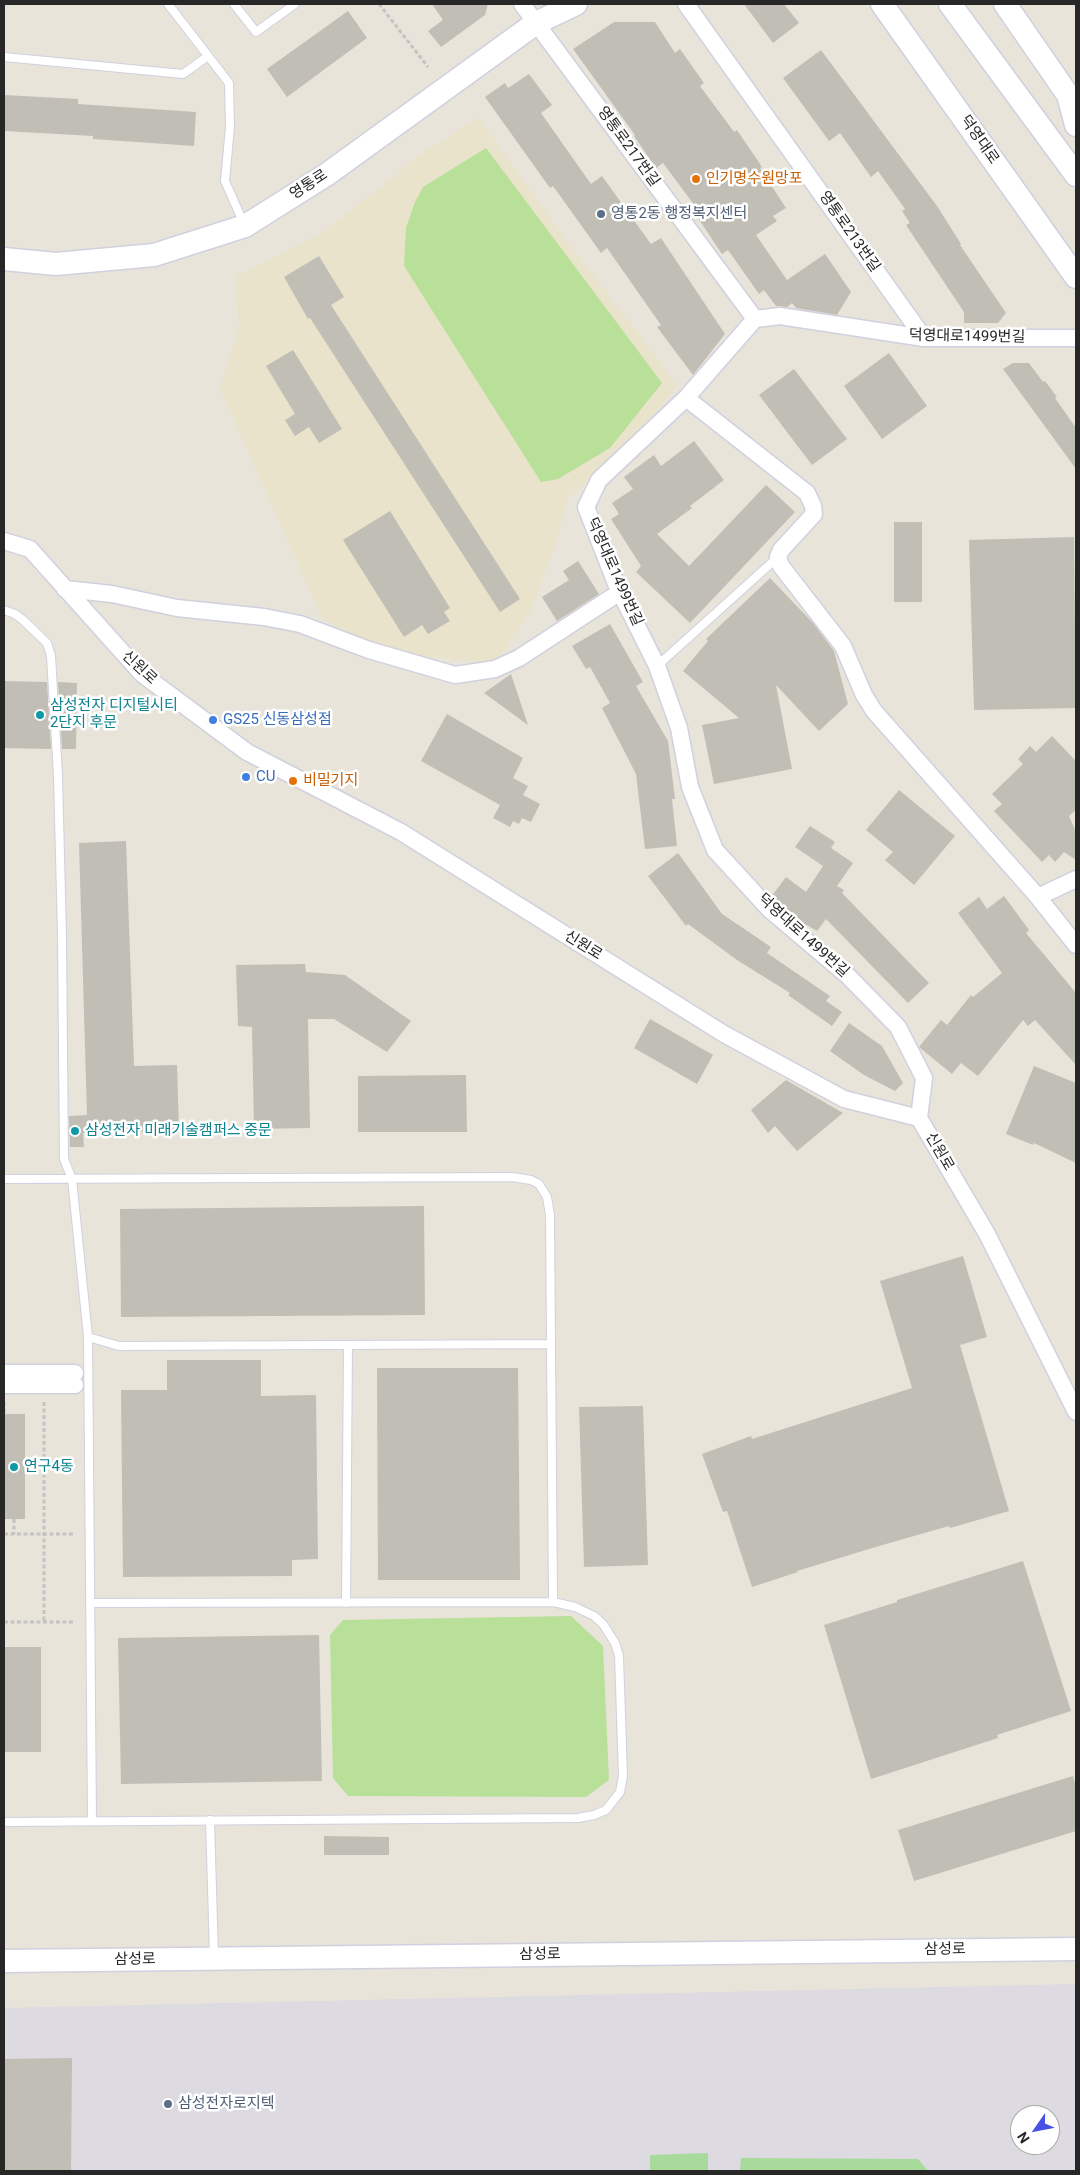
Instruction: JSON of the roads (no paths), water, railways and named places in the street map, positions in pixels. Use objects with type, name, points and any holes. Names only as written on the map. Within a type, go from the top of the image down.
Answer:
[{"type":"street","name":"영통로217번길","points":[[522,4],[754,319]]},
{"type":"street","name":"영통로","points":[[4,259],[56,264],[154,255],[245,226],[326,175],[536,23],[576,4]]},
{"type":"street","name":"영통로213번길","points":[[686,4],[924,338]]},
{"type":"street","name":"덕영대로","points":[[882,4],[1076,277]]},
{"type":"street","points":[[950,4],[1076,175]]},
{"type":"street","points":[[1005,4],[1068,95],[1076,125]]},
{"type":"street","name":"덕영대로1499번길","points":[[919,1118],[924,1078],[898,1027],[848,976],[770,910],[715,850],[690,787],[679,728],[657,666],[620,592],[586,507],[599,480],[686,398],[754,319],[780,316],[924,338],[1076,338]]},
{"type":"street","points":[[686,398],[807,493],[813,506],[814,514],[781,550],[778,557],[781,566],[843,646],[864,695],[874,711],[1038,897],[1076,945]]},
{"type":"street","name":"신원로","points":[[4,541],[30,549],[142,674],[247,752],[401,832],[733,1038],[844,1098],[919,1118],[987,1234],[1076,1412]]},
{"type":"street","points":[[65,589],[112,594],[177,608],[264,617],[300,624],[369,650],[456,675],[495,669],[519,658],[620,592]]},
{"type":"street","points":[[1038,897],[1076,879]]},
{"type":"street","points":[[4,1373],[75,1379],[4,1385]]},
{"type":"street","name":"삼성로","points":[[4,1961],[1076,1949]]},
{"type":"lane","points":[[168,4],[229,83],[230,126],[226,181],[245,226]]},
{"type":"lane","points":[[234,4],[256,32],[295,4]]},
{"type":"lane","points":[[4,57],[183,74],[208,56]]},
{"type":"lane","points":[[657,666],[778,557]]},
{"type":"lane","points":[[4,610],[15,614],[23,620],[47,643],[51,656],[58,785],[62,936],[64,1159],[72,1179],[88,1337],[92,1821]]},
{"type":"lane","points":[[4,1179],[512,1177],[531,1180],[543,1190],[549,1206],[554,1602]]},
{"type":"lane","points":[[88,1337],[119,1346],[551,1344]]},
{"type":"lane","points":[[346,1603],[348,1345]]},
{"type":"lane","points":[[4,1822],[578,1818],[594,1816],[606,1810],[620,1792],[623,1776],[619,1656],[610,1633],[594,1616],[574,1606],[554,1602],[90,1603]]},
{"type":"lane","points":[[210,1820],[214,1959]]},
{"type":"place","name":"인기명수원망포","points":[[696,179]]},
{"type":"place","name":"영통2동 행정복지센터","points":[[601,214]]},
{"type":"place","name":"삼성전자 디지털시티 2단지 후문","points":[[40,715]]},
{"type":"place","name":"GS25 신동삼성점","points":[[213,720]]},
{"type":"place","name":"CU","points":[[246,777]]},
{"type":"place","name":"비밀기지","points":[[293,781]]},
{"type":"place","name":"삼성전자 미래기술캠퍼스 중문","points":[[75,1131]]},
{"type":"place","name":"연구4동","points":[[14,1467]]},
{"type":"place","name":"삼성전자로지텍","points":[[168,2104]]}]
